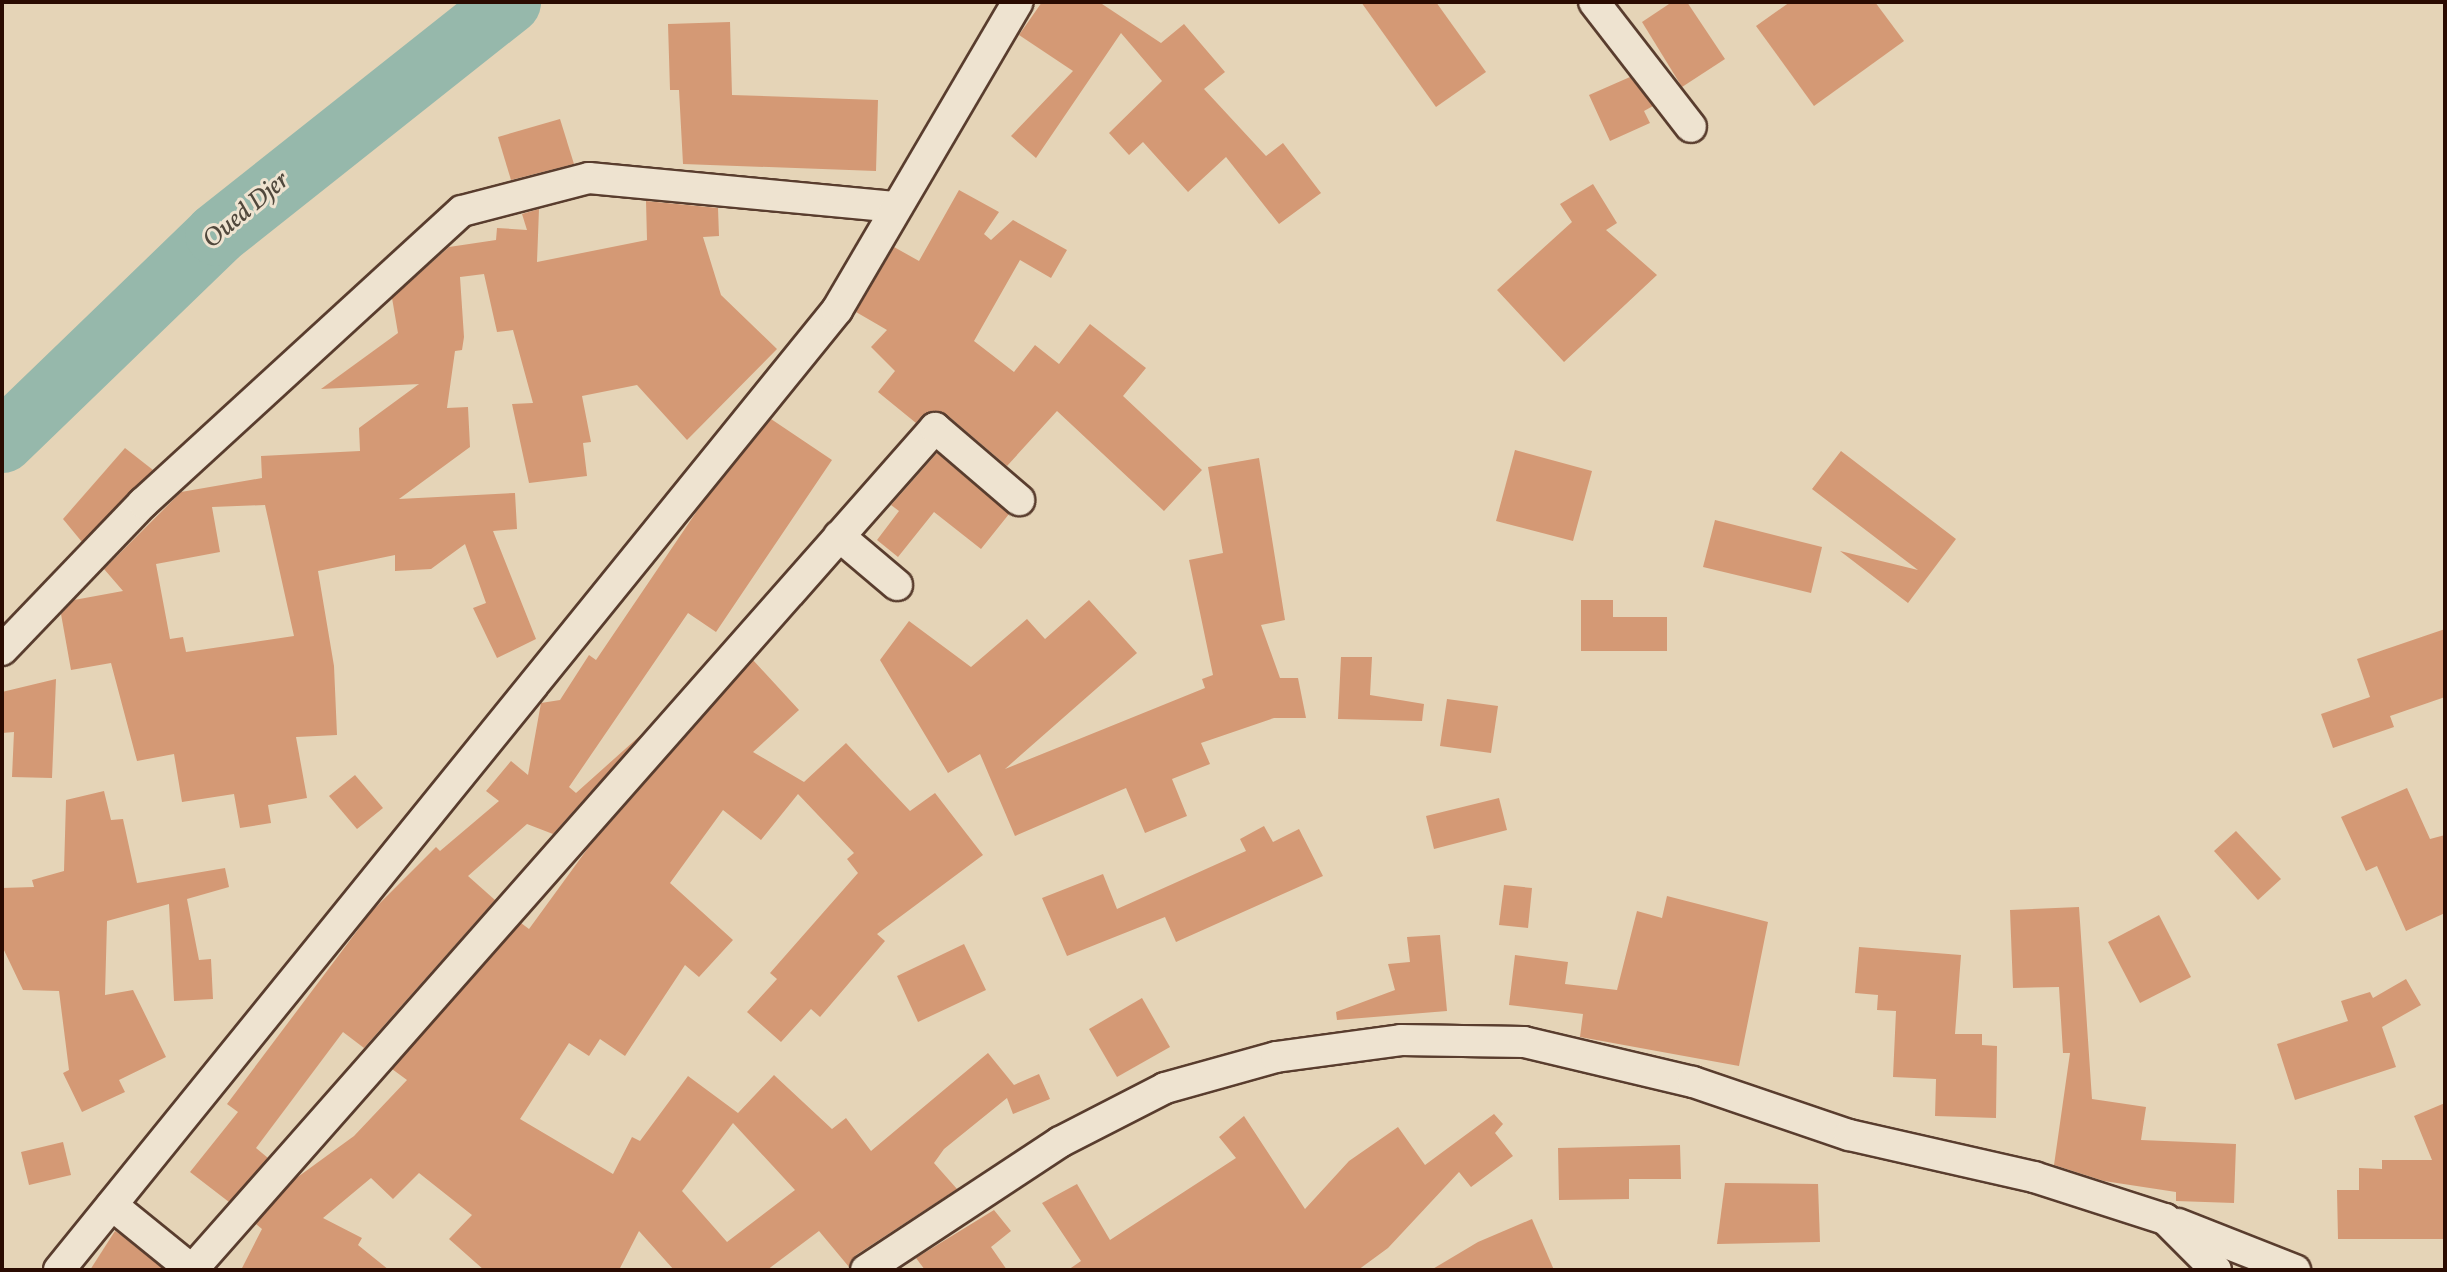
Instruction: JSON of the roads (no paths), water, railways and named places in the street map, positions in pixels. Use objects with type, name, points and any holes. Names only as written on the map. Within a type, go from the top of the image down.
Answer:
[{"type":"street","points":[[59,1270],[837,310],[1018,2]]},
{"type":"street","points":[[1594,2],[1691,127]]},
{"type":"street","points":[[2,650],[143,503],[462,211],[589,178],[897,206]]},
{"type":"street","points":[[112,1205],[192,1270],[935,428],[1019,500]]},
{"type":"street","points":[[839,536],[897,585]]},
{"type":"street","points":[[866,1270],[1060,1142],[1165,1087],[1276,1058],[1401,1040],[1524,1042],[1693,1082],[1849,1135],[2034,1177],[2165,1219],[2295,1270]]},
{"type":"street","points":[[2165,1219],[2217,1270]]},
{"type":"waterway","name":"Oued Djer","points":[[2,441],[216,234],[509,2]]}]
